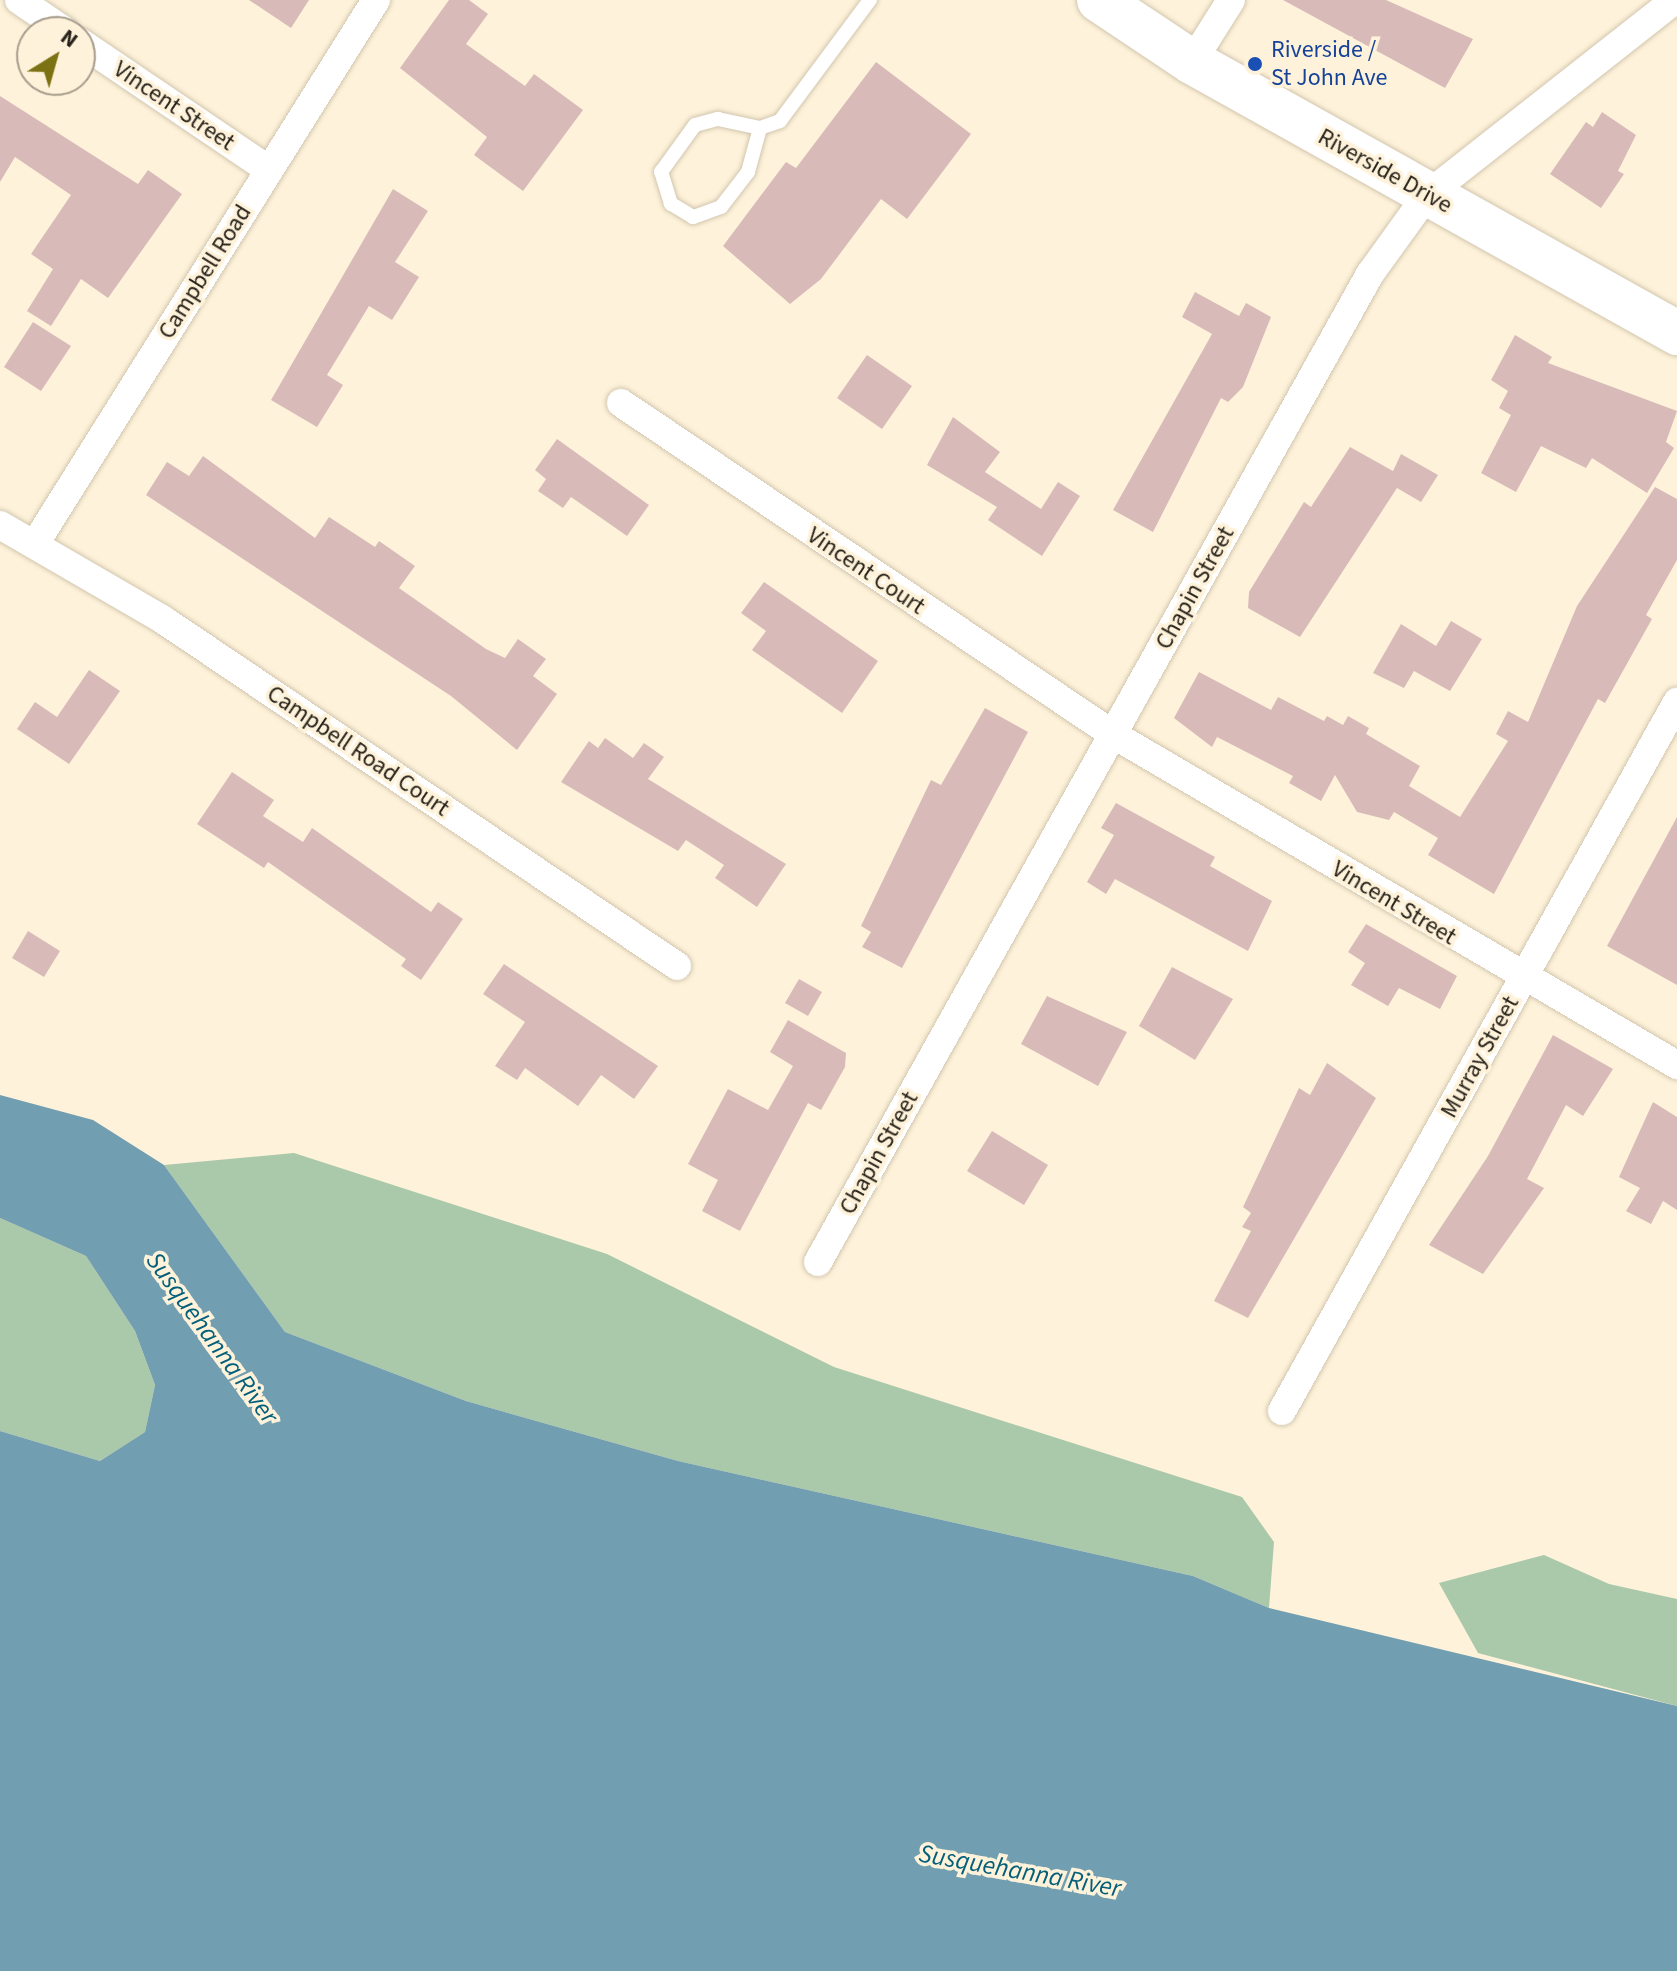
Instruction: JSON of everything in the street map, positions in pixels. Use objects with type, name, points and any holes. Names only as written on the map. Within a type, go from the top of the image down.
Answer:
[{"type":"main road","name":"Riverside Drive","points":[[1099,0],[1192,62],[1427,195],[1675,328]]},
{"type":"street","points":[[19,0],[42,16]]},
{"type":"street","name":"Campbell Road","points":[[35,544],[376,0]]},
{"type":"street","points":[[1192,62],[1231,0]]},
{"type":"street","name":"Chapin Street","points":[[818,1262],[1370,274],[1427,195],[1675,0]]},
{"type":"street","name":"Vincent Street","points":[[96,53],[269,170]]},
{"type":"street","name":"Vincent Court","points":[[621,403],[1114,735]]},
{"type":"street","name":"Campbell Road Court","points":[[0,525],[162,619],[677,966]]},
{"type":"street","name":"Murray Street","points":[[1282,1411],[1677,702]]},
{"type":"street","name":"Vincent Street","points":[[1114,735],[1522,980],[1677,1065]]},
{"type":"lane","points":[[760,128],[748,172],[721,207],[693,217],[671,204],[661,172],[695,125],[718,119],[760,128],[780,121],[798,102],[870,0]]},
{"type":"green space","points":[[294,1153],[607,1254],[834,1367],[1242,1497],[1274,1542],[1269,1608],[1193,1576],[678,1461],[466,1401],[285,1332],[164,1165]]},
{"type":"green space","points":[[0,1218],[86,1256],[135,1331],[155,1385],[145,1432],[100,1461],[0,1431]]},
{"type":"green space","points":[[1544,1555],[1609,1584],[1677,1599],[1677,1706],[1478,1653],[1439,1583]]},
{"type":"water","name":"Susquehanna River","points":[[0,1095],[93,1120],[164,1165],[285,1332],[466,1401],[678,1461],[1193,1576],[1269,1608],[1677,1706],[1677,1971],[0,1971],[0,1431],[100,1461],[145,1432],[155,1385],[135,1331],[86,1256],[0,1218]]},
{"type":"building","points":[[249,0],[309,0],[291,28]]},
{"type":"building","points":[[449,0],[469,0],[488,14],[466,44],[525,86],[534,74],[583,110],[523,191],[474,155],[487,137],[400,68]]},
{"type":"building","points":[[1283,0],[1386,0],[1473,39],[1445,88]]},
{"type":"building","points":[[876,62],[971,134],[907,219],[881,199],[821,279],[790,304],[723,246],[786,162],[796,168]]},
{"type":"building","points":[[0,96],[138,184],[148,170],[182,194],[108,298],[81,279],[51,326],[27,311],[53,269],[31,254],[71,195],[15,157],[0,182]]},
{"type":"building","points":[[1602,112],[1636,135],[1618,171],[1624,174],[1601,208],[1550,174],[1586,122],[1593,127]]},
{"type":"building","points":[[393,189],[428,211],[395,262],[419,277],[392,320],[369,306],[327,375],[343,385],[317,427],[271,400]]},
{"type":"building","points":[[1195,292],[1239,316],[1246,303],[1271,317],[1243,387],[1228,402],[1221,398],[1153,532],[1113,510],[1212,334],[1182,317]]},
{"type":"building","points":[[33,322],[71,346],[41,391],[4,367]]},
{"type":"building","points":[[1515,335],[1552,357],[1548,363],[1677,411],[1666,442],[1674,448],[1647,493],[1592,458],[1586,468],[1541,446],[1516,492],[1481,473],[1511,415],[1499,408],[1508,391],[1491,380]]},
{"type":"building","points":[[867,355],[912,386],[882,429],[837,398]]},
{"type":"building","points":[[953,417],[1000,452],[985,472],[1041,509],[1058,482],[1080,496],[1042,556],[988,520],[997,507],[927,465]]},
{"type":"building","points":[[557,439],[649,505],[627,536],[571,497],[563,508],[538,491],[546,479],[535,470]]},
{"type":"building","points":[[1350,447],[1393,471],[1401,454],[1438,475],[1421,502],[1397,488],[1300,637],[1248,608],[1249,592],[1304,502],[1311,507]]},
{"type":"building","points":[[203,456],[315,538],[329,517],[375,547],[379,541],[415,566],[399,588],[486,649],[505,658],[518,639],[546,659],[533,676],[557,694],[517,750],[451,696],[146,495],[167,462],[189,476]]},
{"type":"building","points":[[1655,487],[1677,499],[1677,560],[1646,615],[1652,619],[1605,703],[1598,699],[1494,894],[1428,855],[1438,838],[1394,812],[1389,820],[1357,812],[1335,775],[1321,801],[1289,783],[1293,776],[1217,737],[1212,747],[1174,718],[1199,672],[1271,710],[1278,697],[1324,721],[1327,716],[1343,725],[1348,716],[1369,728],[1366,734],[1420,766],[1409,786],[1460,817],[1508,741],[1496,734],[1508,711],[1528,722],[1577,606]]},
{"type":"building","points":[[764,582],[878,661],[842,713],[752,650],[766,631],[741,613]]},
{"type":"building","points":[[1451,621],[1482,639],[1450,691],[1414,671],[1404,688],[1373,673],[1401,624],[1436,646]]},
{"type":"building","points":[[89,670],[120,691],[69,764],[17,729],[35,702],[57,717]]},
{"type":"building","points":[[985,708],[1028,732],[902,968],[862,947],[871,932],[861,926],[931,780],[941,785]]},
{"type":"building","points":[[605,738],[633,758],[644,743],[664,757],[648,779],[786,864],[757,907],[715,878],[724,865],[686,840],[678,851],[561,782],[589,741],[598,748]]},
{"type":"building","points":[[232,772],[274,800],[263,816],[303,842],[312,828],[431,912],[438,902],[463,919],[421,980],[401,966],[406,959],[268,862],[264,868],[197,824]]},
{"type":"building","points":[[1116,803],[1215,857],[1210,866],[1272,901],[1248,951],[1115,879],[1106,894],[1087,882],[1114,835],[1101,828]]},
{"type":"building","points":[[1677,817],[1677,985],[1607,946]]},
{"type":"building","points":[[1366,924],[1457,976],[1440,1009],[1399,988],[1388,1006],[1351,985],[1365,963],[1348,952]]},
{"type":"building","points":[[28,931],[60,951],[44,977],[12,958]]},
{"type":"building","points":[[504,964],[658,1066],[634,1099],[601,1075],[578,1106],[525,1068],[517,1080],[495,1066],[525,1022],[483,994]]},
{"type":"building","points":[[1172,967],[1233,999],[1195,1060],[1139,1026]]},
{"type":"building","points":[[799,979],[822,992],[808,1016],[785,1003]]},
{"type":"building","points":[[1047,996],[1127,1032],[1098,1086],[1021,1044]]},
{"type":"building","points":[[788,1020],[846,1053],[845,1067],[821,1110],[808,1103],[740,1231],[702,1211],[718,1180],[688,1164],[728,1089],[768,1110],[793,1066],[770,1052]]},
{"type":"building","points":[[1553,1035],[1613,1069],[1583,1116],[1566,1105],[1527,1179],[1544,1188],[1483,1274],[1429,1245],[1488,1156]]},
{"type":"building","points":[[1327,1063],[1376,1098],[1248,1318],[1214,1301],[1251,1231],[1242,1227],[1251,1213],[1243,1207],[1299,1088],[1310,1095]]},
{"type":"building","points":[[1653,1102],[1677,1117],[1677,1210],[1663,1201],[1651,1224],[1626,1211],[1640,1188],[1619,1177]]},
{"type":"building","points":[[992,1131],[1048,1165],[1024,1205],[967,1171]]},
{"type":"place","name":"Riverside / St John Ave","points":[[1255,64]]}]
